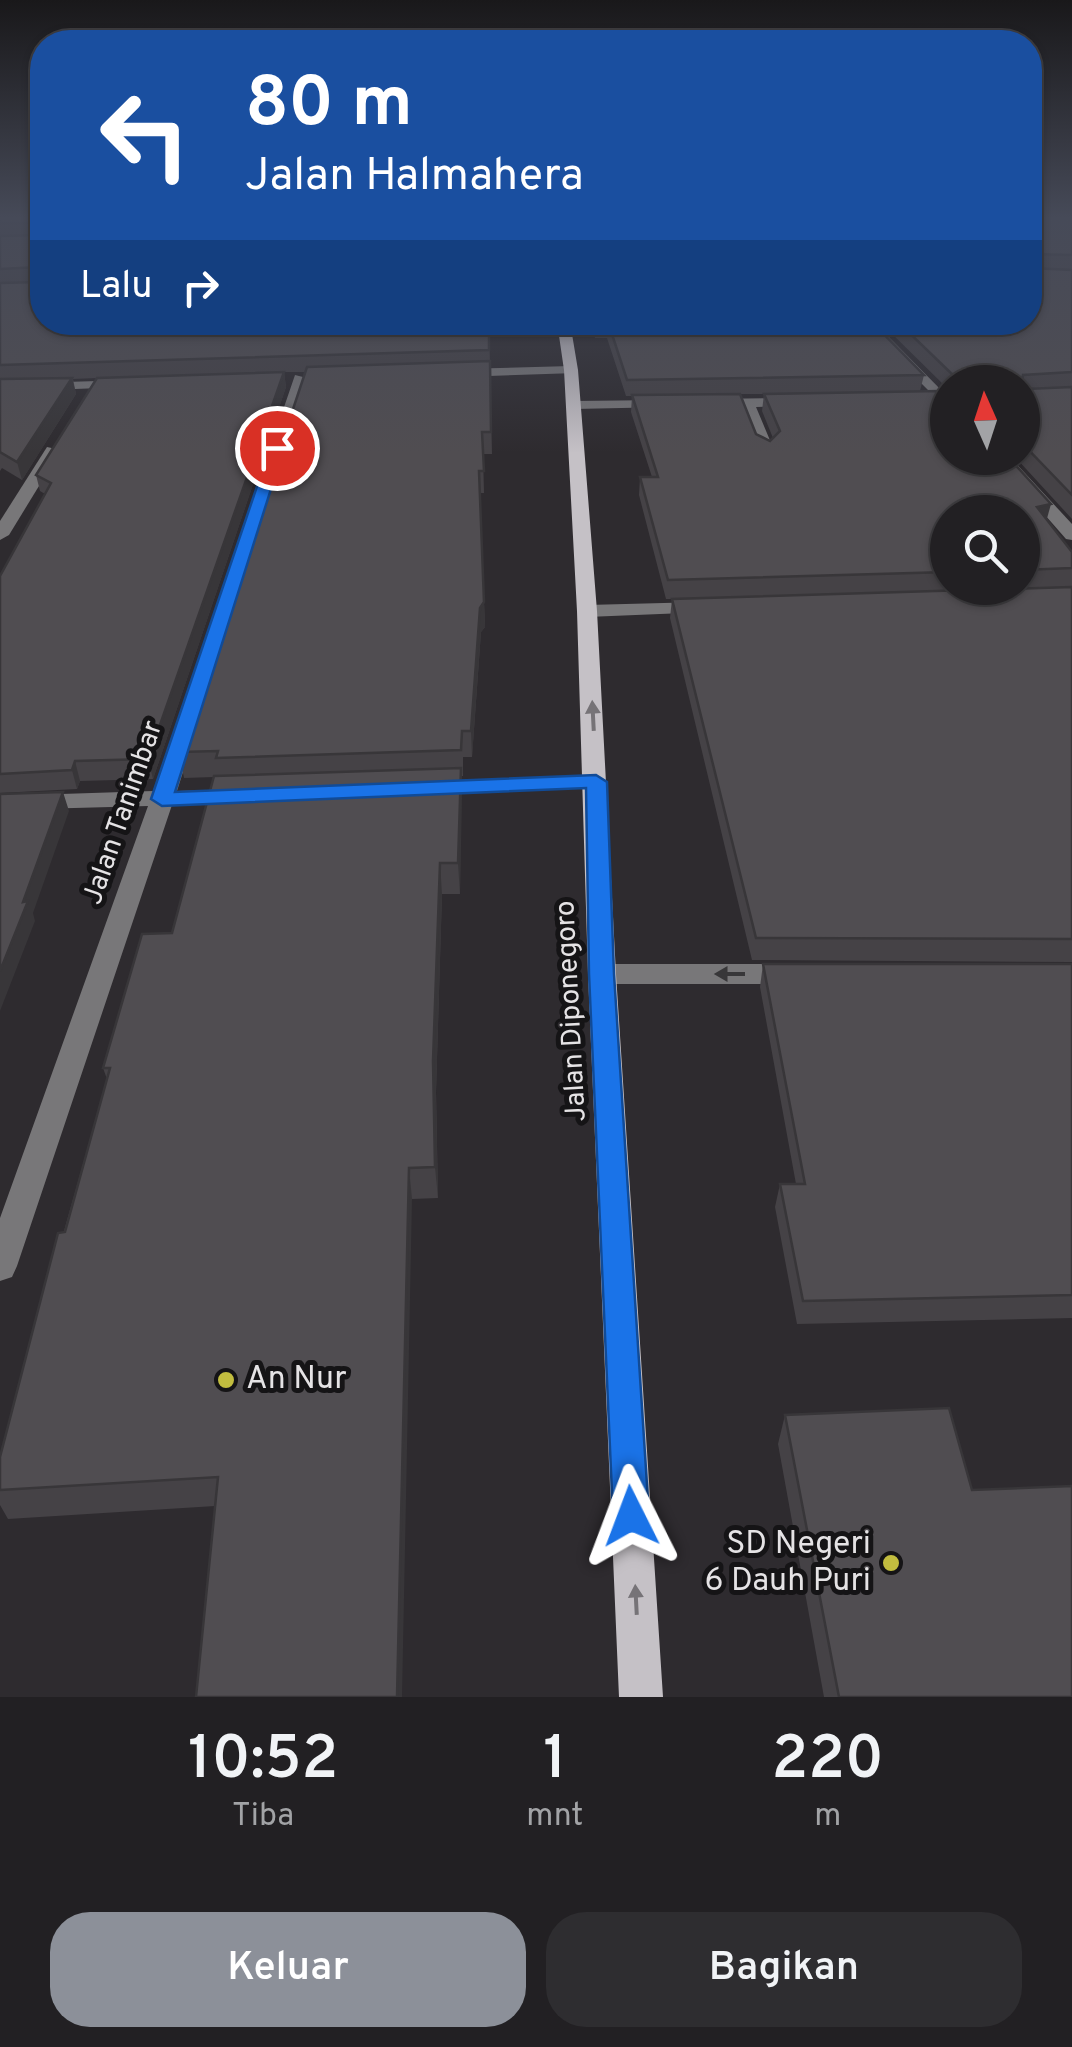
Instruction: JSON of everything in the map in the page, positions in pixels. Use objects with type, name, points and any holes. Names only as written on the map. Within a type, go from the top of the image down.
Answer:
[{"type":"main road","name":"Jalan Diponegoro","points":[[566,335],[587,610],[602,974],[641,1697]]},
{"type":"street","points":[[879,335],[930,387]]},
{"type":"street","points":[[436,374],[571,370]]},
{"type":"street","name":"Jalan Tanimbar","points":[[0,1266],[162,799],[300,378]]},
{"type":"street","points":[[0,388],[150,383]]},
{"type":"street","points":[[84,401],[94,384]]},
{"type":"street","points":[[921,400],[930,401]]},
{"type":"street","points":[[747,402],[766,450]]},
{"type":"street","points":[[574,405],[805,402]]},
{"type":"street","points":[[0,535],[63,435]]},
{"type":"street","points":[[1018,475],[1072,535]]},
{"type":"street","points":[[587,610],[724,608]]},
{"type":"street","points":[[399,790],[596,782]]},
{"type":"street","points":[[0,803],[260,795]]},
{"type":"street","points":[[602,974],[816,974]]},
{"type":"building","points":[[0,295],[30,295],[30,335],[489,335],[489,350],[0,365]]},
{"type":"building","points":[[1042,295],[1072,295],[1072,372],[1040,374],[1040,365],[943,365],[911,335],[1042,335]]},
{"type":"building","points":[[612,335],[885,335],[924,375],[627,380]]},
{"type":"building","points":[[490,361],[491,432],[482,432],[484,471],[479,471],[484,602],[480,608],[471,731],[462,731],[461,750],[216,758],[218,751],[179,752],[307,367]]},
{"type":"building","points":[[284,372],[148,759],[75,761],[72,770],[0,774],[0,576],[51,483],[36,475],[97,378]]},
{"type":"building","points":[[72,378],[17,462],[0,452],[0,379]]},
{"type":"building","points":[[1072,387],[1072,495],[1040,462],[1040,388]]},
{"type":"building","points":[[930,391],[930,475],[1025,475],[1051,504],[1040,506],[1040,495],[930,495],[930,573],[668,580],[640,477],[658,477],[632,395],[740,394],[756,434],[770,441],[780,431],[764,394]]},
{"type":"building","points":[[1040,511],[1072,552],[1072,568],[1040,569]]},
{"type":"building","points":[[1072,587],[1072,939],[756,938],[672,599],[930,591],[930,605],[1040,605],[1040,588]]},
{"type":"building","points":[[461,768],[458,863],[440,863],[433,1061],[435,1167],[409,1168],[397,1697],[196,1697],[218,1477],[0,1490],[0,1457],[58,1233],[65,1232],[110,1068],[103,1068],[142,934],[172,933],[214,776]]},
{"type":"building","points":[[63,792],[23,902],[28,901],[0,971],[0,794]]},
{"type":"building","points":[[763,964],[1072,964],[1072,1295],[803,1301],[780,1184],[805,1184]]},
{"type":"building","name":"SD Negeri 6 Dauh Puri","points":[[949,1408],[972,1490],[1072,1486],[1072,1697],[839,1697],[785,1415]]},
{"type":"place","name":"An Nur","points":[[226,1380]]},
{"type":"place","name":"SD Negeri 6 Dauh Puri","points":[[891,1563]]},
{"type":"route","points":[[277,448],[162,799],[596,782],[602,974],[631,1516]]}]
